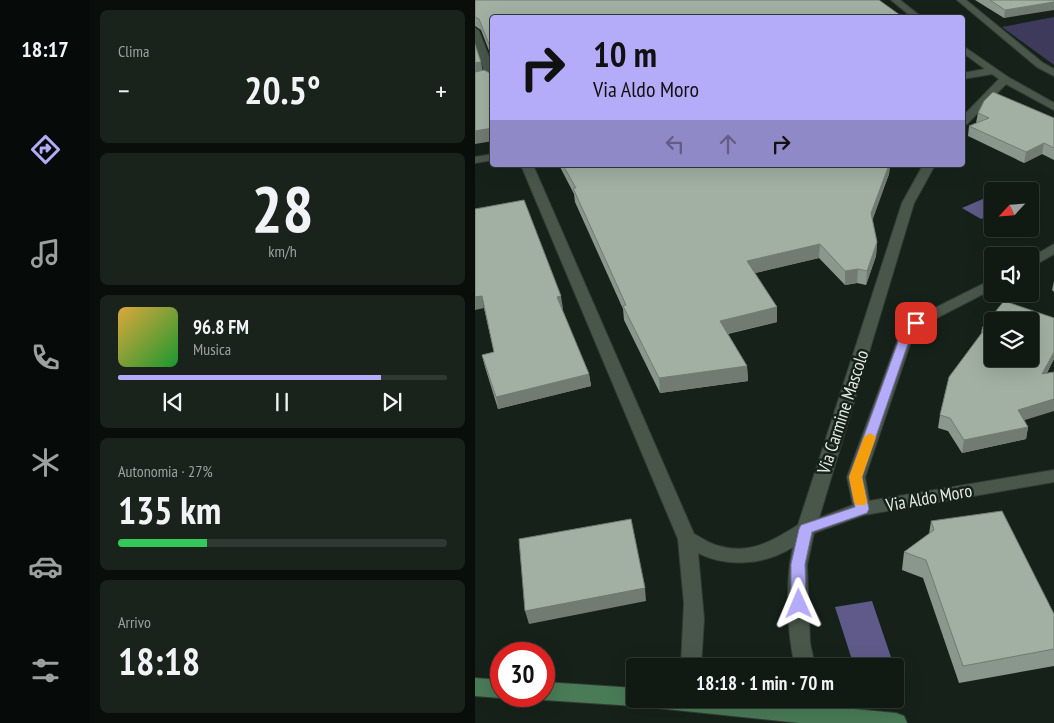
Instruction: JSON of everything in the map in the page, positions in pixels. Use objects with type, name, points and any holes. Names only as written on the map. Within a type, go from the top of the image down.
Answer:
[{"type":"street","points":[[895,0],[915,15]]},
{"type":"street","points":[[961,0],[1040,65],[1054,73]]},
{"type":"street","points":[[475,31],[489,79]]},
{"type":"street","points":[[965,51],[992,71],[1054,107]]},
{"type":"street","points":[[965,76],[992,71]]},
{"type":"street","points":[[965,120],[1005,79]]},
{"type":"street","points":[[475,160],[490,158]]},
{"type":"street","points":[[528,167],[687,540],[694,594],[692,658]]},
{"type":"street","name":"Via Carmine Mascolo","points":[[803,658],[800,643],[798,564],[806,529],[908,202],[928,167]]},
{"type":"street","points":[[1039,258],[1054,248]]},
{"type":"street","points":[[862,509],[856,477],[907,331],[916,323],[984,288]]},
{"type":"street","name":"Via Aldo Moro","points":[[687,540],[715,552],[759,554],[780,546],[806,529],[862,509],[1054,476]]},
{"type":"street","points":[[475,687],[490,688]]},
{"type":"street","points":[[555,693],[626,697]]},
{"type":"street","points":[[825,708],[896,723]]},
{"type":"shaded area","points":[[1054,17],[1054,65],[1002,27]]},
{"type":"shaded area","points":[[984,198],[984,218],[981,219],[962,208]]},
{"type":"shaded area","points":[[872,601],[891,658],[851,658],[835,607]]},
{"type":"building","points":[[475,0],[879,0],[900,15],[490,15],[490,46],[479,19],[475,17]]},
{"type":"building","points":[[990,0],[1054,0],[1054,2],[1005,10]]},
{"type":"building","points":[[475,44],[481,62],[475,63]]},
{"type":"building","points":[[484,70],[490,73],[490,128],[475,131],[475,72]]},
{"type":"building","points":[[993,92],[1054,118],[1054,148],[1044,143],[1026,152],[969,126],[989,118],[978,113],[984,101]]},
{"type":"building","points":[[564,167],[888,167],[871,213],[877,242],[867,271],[858,269],[845,271],[820,244],[747,261],[777,307],[720,321],[747,366],[659,378],[623,306],[626,305],[573,188],[576,188]]},
{"type":"building","points":[[524,200],[561,296],[557,297],[589,374],[496,397],[482,355],[494,352],[482,296],[475,297],[475,209]]},
{"type":"building","points":[[1003,302],[1036,312],[995,312]]},
{"type":"building","points":[[1039,313],[1054,318],[1054,352],[1042,374],[1054,372],[1054,399],[1018,410],[1028,427],[964,440],[950,418],[940,415],[949,377],[984,330],[984,367],[1039,367]]},
{"type":"building","points":[[1002,511],[1054,614],[1054,649],[963,666],[926,560],[904,552],[934,530],[931,521]]},
{"type":"building","points":[[631,519],[645,588],[525,611],[519,539]]},
{"type":"slow traffic","points":[[861,502],[856,477],[870,437]]},
{"type":"route","points":[[799,604],[798,564],[806,529],[862,509],[856,477],[907,331],[916,323]]}]
